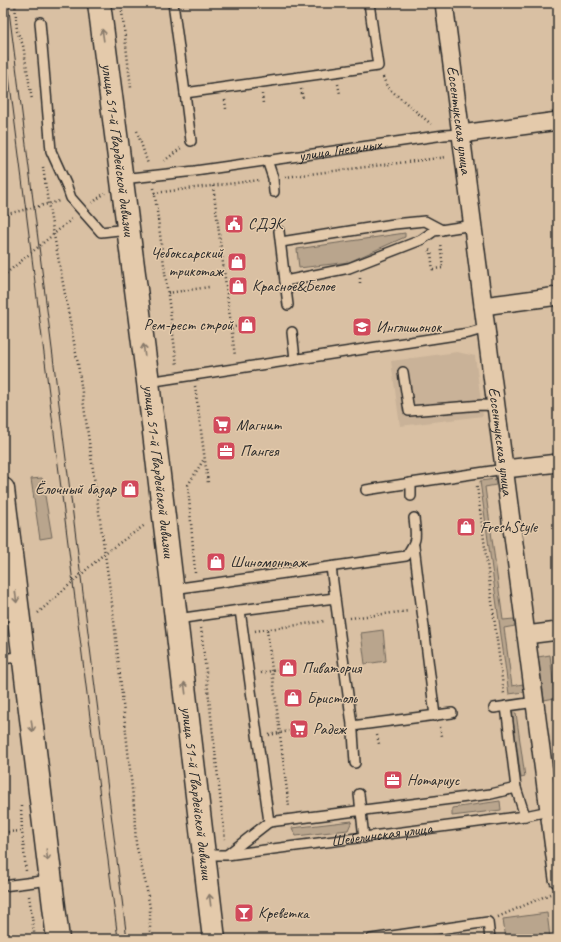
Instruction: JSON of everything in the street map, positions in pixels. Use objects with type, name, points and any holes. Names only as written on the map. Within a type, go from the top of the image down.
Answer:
[{"type":"main road","name":"улица 51-й Гвардейской дивизии","points":[[99,3],[148,382],[214,939]]},
{"type":"main road","points":[[3,488],[8,568],[20,629],[13,657],[50,880],[58,939]]},
{"type":"street","name":"Ессентукская улица","points":[[444,3],[535,702],[554,811],[554,886]]},
{"type":"street","name":"улица Гнесиных","points":[[461,134],[558,121]]},
{"type":"street","points":[[483,306],[558,296]]},
{"type":"street","points":[[505,469],[558,462]]},
{"type":"street","points":[[526,635],[558,631]]},
{"type":"lane","points":[[173,3],[191,141]]},
{"type":"lane","points":[[185,93],[378,66],[369,3]]},
{"type":"lane","points":[[40,22],[51,151],[71,198],[101,232],[128,229]]},
{"type":"lane","name":"улица Гнесиных","points":[[122,179],[151,172],[195,171],[444,135],[461,134]]},
{"type":"lane","points":[[267,160],[273,178],[274,192]]},
{"type":"lane","points":[[280,242],[394,224],[426,221],[440,230]]},
{"type":"lane","points":[[285,281],[349,268],[420,240],[434,231],[473,225]]},
{"type":"lane","points":[[279,231],[288,305]]},
{"type":"lane","points":[[148,382],[469,333],[486,328]]},
{"type":"lane","points":[[292,332],[295,359]]},
{"type":"lane","points":[[403,372],[409,411],[482,405],[496,406]]},
{"type":"lane","points":[[366,490],[505,469]]},
{"type":"lane","points":[[411,482],[411,496]]},
{"type":"lane","points":[[414,518],[416,538],[414,546],[435,716]]},
{"type":"lane","points":[[173,589],[406,556],[414,546]]},
{"type":"lane","points":[[331,566],[352,726],[355,763]]},
{"type":"lane","points":[[177,619],[335,598]]},
{"type":"lane","points":[[240,610],[268,822]]},
{"type":"lane","points":[[494,708],[535,702]]},
{"type":"lane","points":[[506,706],[516,788],[525,816]]},
{"type":"lane","points":[[352,726],[452,713]]},
{"type":"lane","points":[[227,855],[268,822],[491,794],[516,788]]},
{"type":"lane","points":[[360,794],[364,838]]},
{"type":"lane","name":"Шебелинская улица","points":[[204,855],[227,855],[364,838],[554,811]]},
{"type":"lane","points":[[3,886],[50,880]]},
{"type":"lane","points":[[371,939],[488,922],[490,939]]},
{"type":"path","points":[[15,3],[17,31],[23,45],[32,102]]},
{"type":"path","points":[[121,3],[132,94]]},
{"type":"path","points":[[378,66],[387,87],[444,135]]},
{"type":"path","points":[[136,124],[137,132],[151,172],[179,377]]},
{"type":"path","points":[[151,172],[191,141]]},
{"type":"path","points":[[154,193],[449,157]]},
{"type":"path","points":[[42,164],[78,364],[113,611],[134,807],[136,844],[150,908],[150,939]]},
{"type":"path","points":[[3,276],[122,179]]},
{"type":"path","points":[[213,186],[237,368]]},
{"type":"path","points":[[3,215],[71,198]]},
{"type":"path","points":[[420,240],[431,252],[433,271],[443,268],[440,230]]},
{"type":"path","points":[[168,293],[209,287]]},
{"type":"path","points":[[231,328],[238,326]]},
{"type":"path","points":[[193,375],[208,483]]},
{"type":"path","points":[[203,451],[208,451]]},
{"type":"path","points":[[195,586],[194,551],[188,485],[204,459]]},
{"type":"path","points":[[476,473],[506,706]]},
{"type":"path","points":[[20,629],[104,553],[163,512]]},
{"type":"path","points":[[199,616],[227,855]]},
{"type":"path","points":[[267,630],[290,820]]},
{"type":"path","points":[[249,675],[282,669]]},
{"type":"path","points":[[257,737],[290,732]]},
{"type":"path","points":[[488,922],[554,886]]},
{"type":"shaded area","points":[[405,233],[405,237],[349,262],[299,268],[297,249]]},
{"type":"shaded area","points":[[457,352],[475,356],[483,416],[400,426],[391,361]]},
{"type":"shaded area","points":[[42,478],[52,537],[40,539],[31,479]]},
{"type":"shaded area","points":[[495,479],[496,485],[485,487],[503,620],[514,619],[515,626],[504,628],[512,686],[523,684],[524,692],[509,694],[480,481]]},
{"type":"shaded area","points":[[383,630],[386,661],[365,664],[361,633]]},
{"type":"shaded area","points":[[550,655],[555,698],[544,700],[538,657]]},
{"type":"shaded area","points":[[512,713],[516,713],[525,777],[521,778]]},
{"type":"shaded area","points":[[500,801],[501,810],[452,816],[452,808]]},
{"type":"shaded area","points":[[352,821],[348,830],[296,836],[292,828]]},
{"type":"shaded area","points":[[547,913],[550,937],[538,939],[506,939],[503,919]]},
{"type":"tram line","points":[[8,3],[127,939]]},
{"type":"tram line","points":[[3,29],[118,939]]},
{"type":"place","name":"СДЭК","points":[[234,224]]},
{"type":"place","name":"Чебоксарский трикотаж","points":[[237,262]]},
{"type":"place","name":"Красное&Белое","points":[[238,286]]},
{"type":"place","name":"Рем-рест строй","points":[[247,325]]},
{"type":"place","name":"Инглишонок","points":[[362,327]]},
{"type":"place","name":"Магнит","points":[[222,425]]},
{"type":"place","name":"Пангея","points":[[226,451]]},
{"type":"place","name":"Ёлочный базар","points":[[130,489]]},
{"type":"place","name":"FreshStyle","points":[[466,527]]},
{"type":"place","name":"Шиномонтаж","points":[[216,562]]},
{"type":"place","name":"Пиватория","points":[[288,668]]},
{"type":"place","name":"Бристоль","points":[[293,698]]},
{"type":"place","name":"Радеж","points":[[299,729]]},
{"type":"place","name":"Нотариус","points":[[393,780]]},
{"type":"place","name":"Креветка","points":[[244,913]]}]
